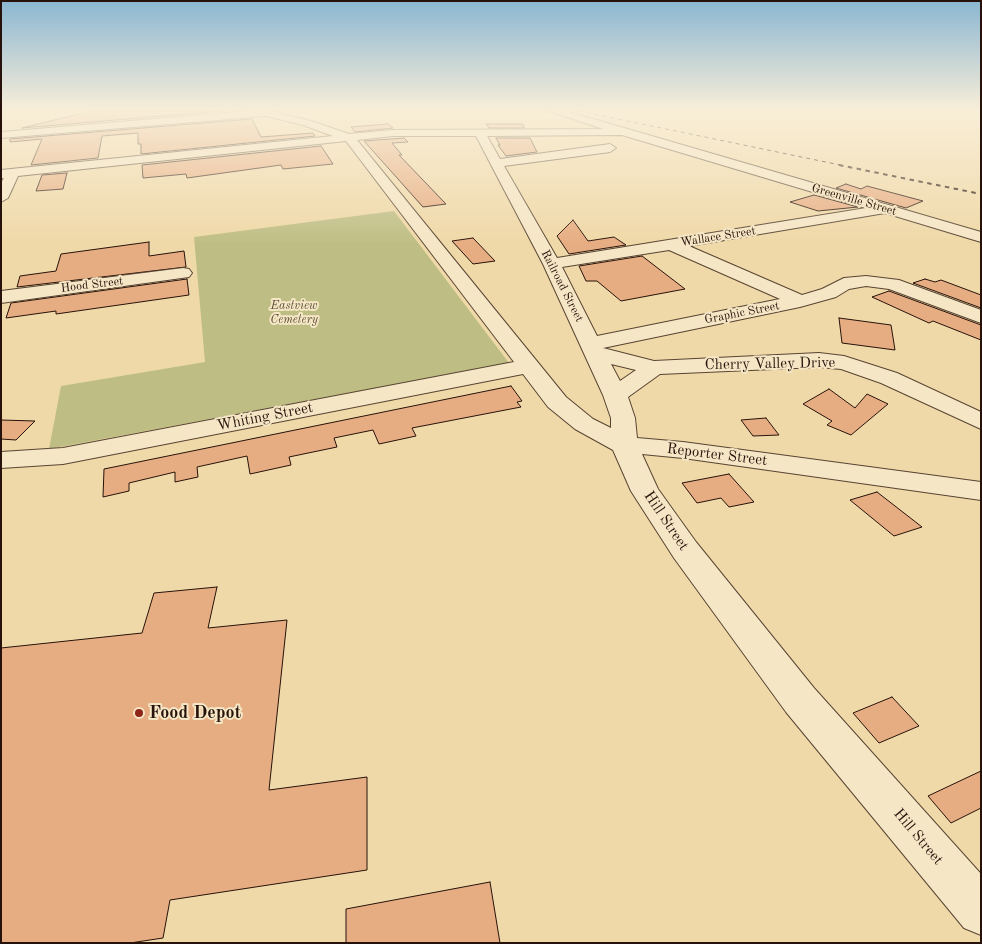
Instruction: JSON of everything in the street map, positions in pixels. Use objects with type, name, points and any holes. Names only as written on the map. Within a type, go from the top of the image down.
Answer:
[{"type":"street","points":[[1,198],[5,170],[166,155]]},
{"type":"street","points":[[362,155],[527,366],[564,408],[584,424],[624,445]]},
{"type":"street","name":"Railroad Street","points":[[492,155],[552,264],[615,395],[623,418],[624,445]]},
{"type":"street","points":[[496,163],[555,155]]},
{"type":"street","name":"Greenville Street","points":[[698,155],[981,237]]},
{"type":"street","name":"Wallace Street","points":[[552,264],[884,209]]},
{"type":"street","points":[[670,244],[800,301]]},
{"type":"street","name":"Hood Street","points":[[1,297],[183,274]]},
{"type":"street","name":"Graphic Street","points":[[593,349],[800,301],[829,293],[844,284],[866,281],[892,284],[981,317]]},
{"type":"street","name":"Cherry Valley Drive","points":[[593,349],[654,368],[795,361],[844,363],[889,378],[981,422]]},
{"type":"street","name":"Whiting Street","points":[[1,460],[63,456],[527,366]]},
{"type":"street","points":[[615,395],[654,368]]},
{"type":"street","name":"Reporter Street","points":[[624,445],[683,450],[810,469],[981,491]]},
{"type":"street","name":"Hill Street","points":[[624,445],[645,491],[685,550],[800,700],[981,911]]},
{"type":"green space","name":"Eastview Cemetery","points":[[394,211],[509,363],[49,449],[61,386],[205,362],[194,237]]},
{"type":"building","points":[[35,155],[99,155],[98,158],[31,165]]},
{"type":"building","points":[[236,155],[327,155],[333,164],[283,169],[281,165],[187,178],[186,174],[143,178],[142,165]]},
{"type":"building","points":[[377,155],[399,155],[446,204],[423,207]]},
{"type":"building","points":[[67,173],[63,189],[36,191],[42,175]]},
{"type":"building","points":[[846,184],[861,189],[867,186],[923,201],[906,208],[836,188]]},
{"type":"building","points":[[814,195],[858,207],[818,211],[790,202]]},
{"type":"building","points":[[573,220],[588,241],[614,237],[626,245],[569,254],[557,236]]},
{"type":"building","points":[[473,238],[495,261],[473,264],[452,241]]},
{"type":"building","points":[[149,242],[149,256],[184,251],[186,267],[17,287],[20,276],[56,271],[61,254]]},
{"type":"building","points":[[642,256],[685,289],[621,301],[597,281],[586,281],[579,266]]},
{"type":"building","points":[[187,279],[189,295],[56,314],[56,311],[6,318],[11,303]]},
{"type":"building","points":[[925,279],[935,282],[941,280],[981,295],[981,308],[913,283]]},
{"type":"building","points":[[889,291],[981,325],[981,340],[933,321],[929,323],[872,297]]},
{"type":"building","points":[[839,318],[891,325],[895,350],[842,343]]},
{"type":"building","points":[[511,386],[522,401],[517,402],[521,407],[412,428],[416,436],[379,444],[373,430],[334,438],[337,447],[289,457],[291,465],[250,474],[247,456],[197,467],[198,477],[175,482],[175,472],[129,483],[129,491],[103,497],[104,469]]},
{"type":"building","points":[[829,389],[855,408],[867,394],[888,404],[851,435],[827,425],[832,421],[803,404]]},
{"type":"building","points":[[766,418],[779,435],[753,436],[741,420]]},
{"type":"building","points":[[1,420],[35,421],[16,440],[1,439]]},
{"type":"building","points":[[729,474],[754,502],[729,507],[721,498],[697,503],[682,483]]},
{"type":"building","points":[[877,492],[922,527],[894,536],[850,500]]},
{"type":"building","name":"Food Depot","points":[[217,587],[208,628],[287,620],[269,790],[367,777],[367,870],[170,900],[163,938],[130,943],[1,943],[1,648],[142,633],[154,593]]},
{"type":"building","points":[[892,697],[919,726],[879,743],[853,713]]},
{"type":"building","points":[[981,771],[981,808],[951,823],[928,796]]},
{"type":"building","points":[[490,882],[500,943],[346,943],[346,909]]},
{"type":"railway","points":[[792,155],[845,166]]},
{"type":"railway","points":[[839,165],[981,194]]},
{"type":"place","name":"Food Depot","points":[[139,713]]}]
